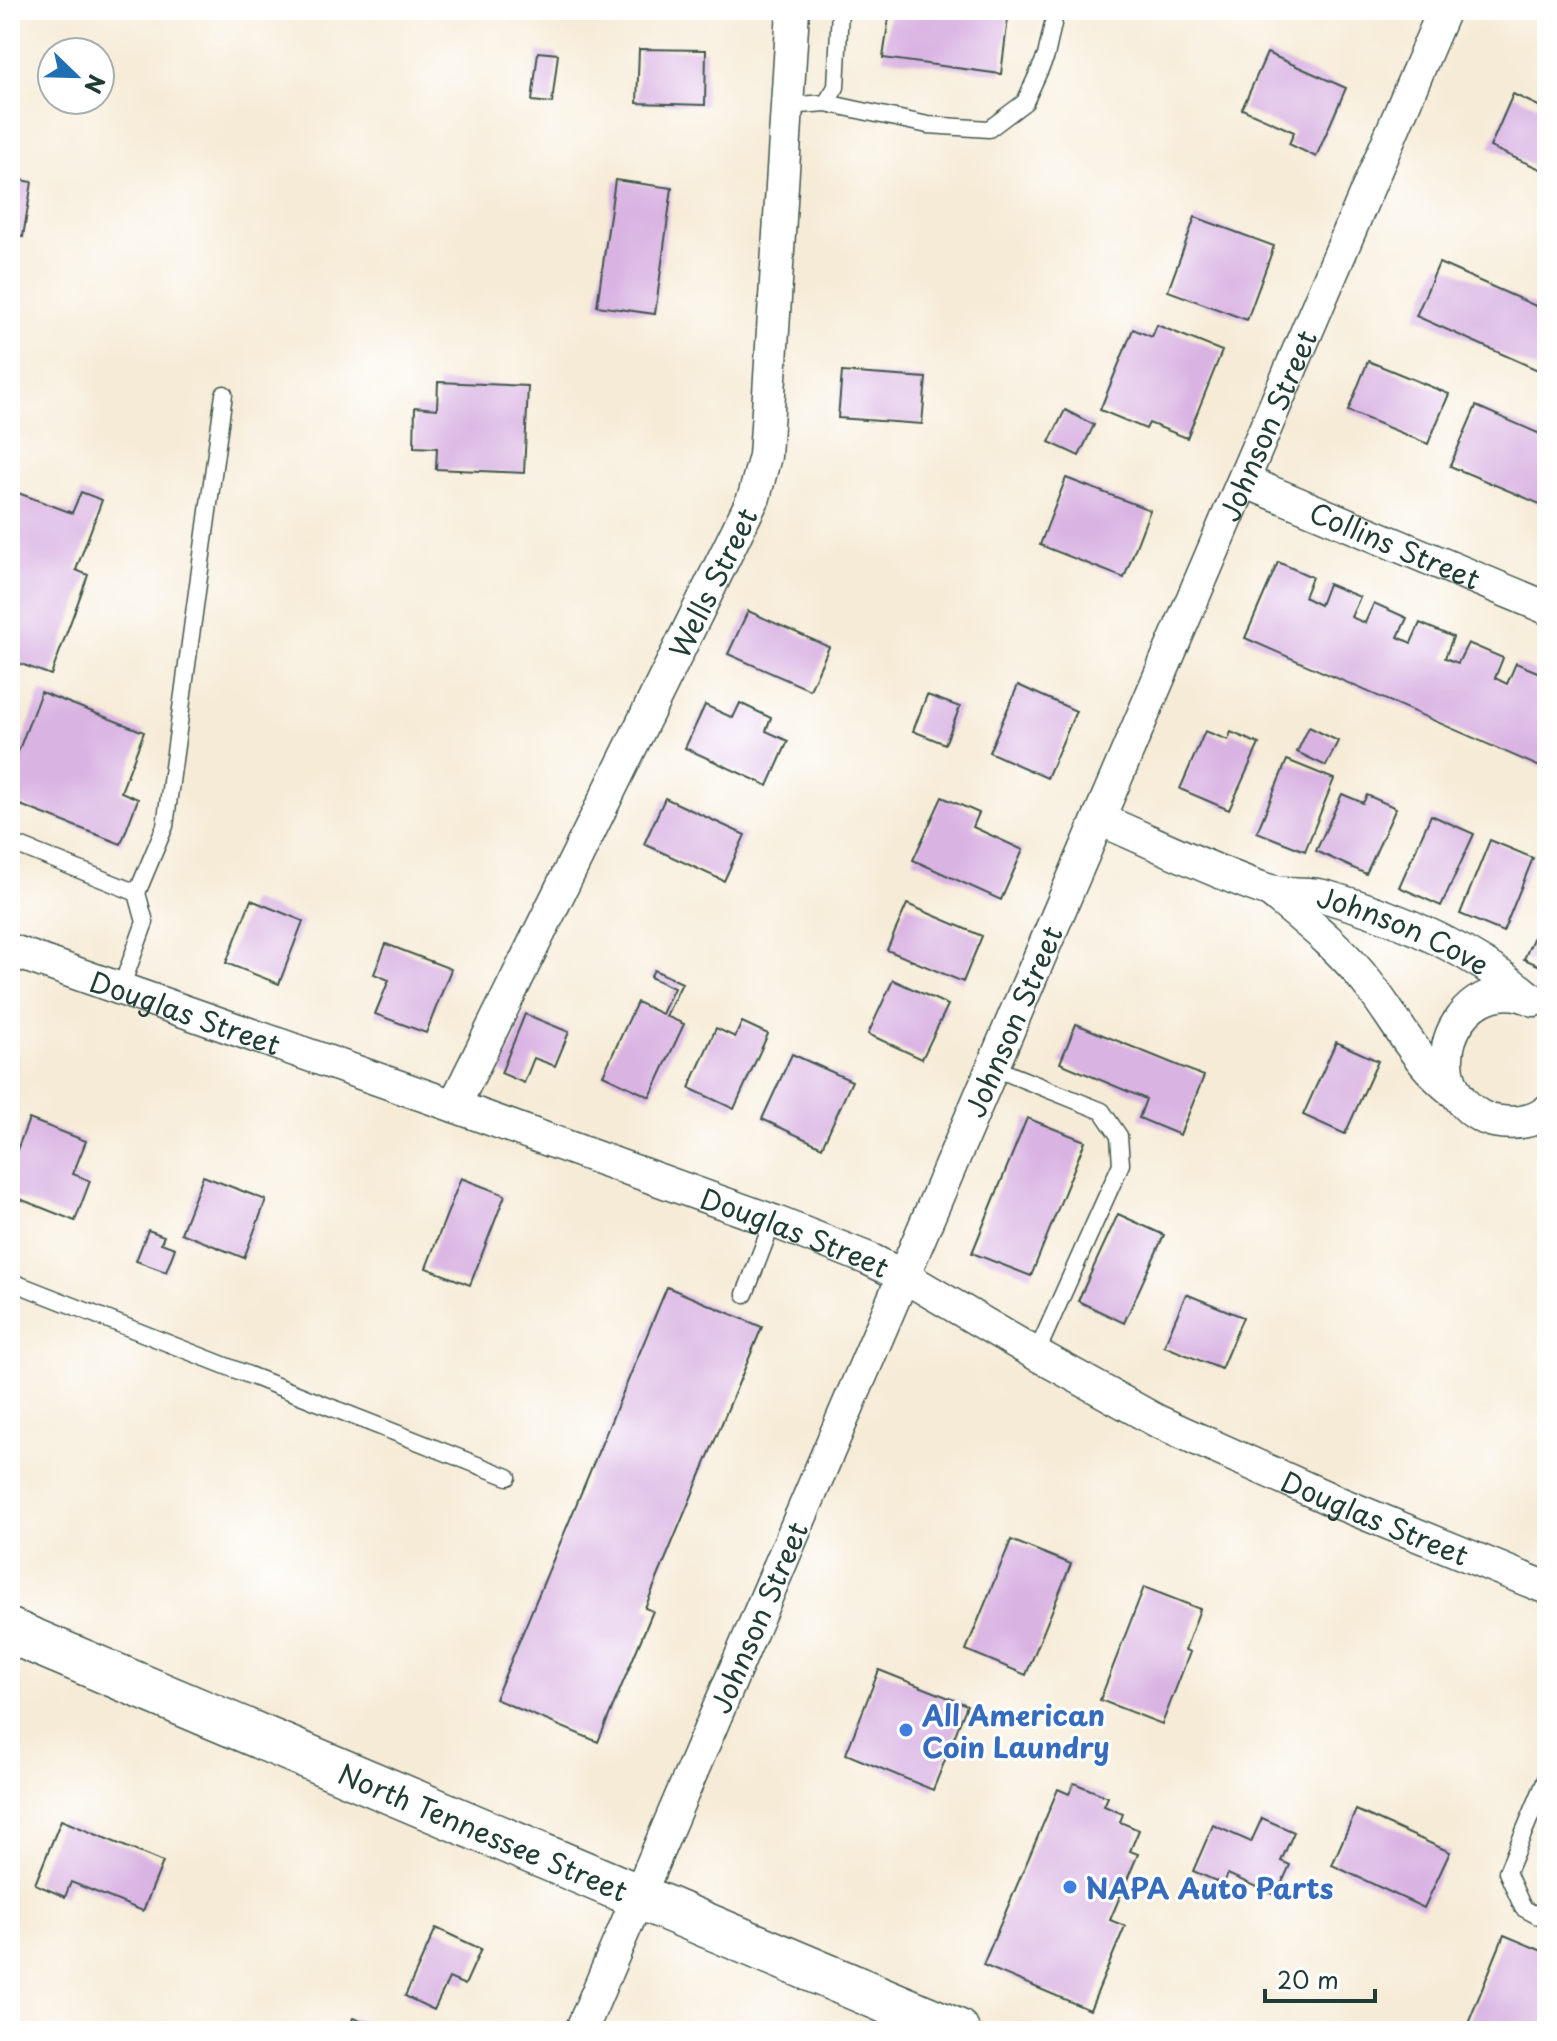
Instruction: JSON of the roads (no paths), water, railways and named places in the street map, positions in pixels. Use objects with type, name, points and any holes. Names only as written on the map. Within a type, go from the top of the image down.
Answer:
[{"type":"main road","name":"North Tennessee Street","points":[[10,1631],[957,2031]]},
{"type":"street","name":"Wells Street","points":[[454,1106],[754,497],[765,456],[793,10]]},
{"type":"street","name":"Johnson Street","points":[[581,2031],[1444,10]]},
{"type":"street","name":"Collins Street","points":[[1244,481],[1547,608]]},
{"type":"street","name":"Johnson Cove","points":[[1099,819],[1270,891],[1350,962],[1431,1074],[1453,1091],[1470,1111],[1493,1122],[1518,1124],[1547,1111]]},
{"type":"street","name":"Johnson Cove","points":[[1270,891],[1323,896],[1399,923],[1478,960],[1537,1001]]},
{"type":"street","name":"Douglas Street","points":[[10,950],[454,1106],[773,1221],[869,1259],[1130,1406],[1213,1447],[1339,1503],[1547,1588]]},
{"type":"street","name":"Johnson Cove","points":[[1453,1091],[1446,1067],[1447,1042],[1459,1019],[1478,1002],[1502,994],[1537,1001]]},
{"type":"lane","points":[[826,103],[836,87],[840,10]]},
{"type":"lane","points":[[787,106],[826,103],[928,125],[989,129],[1025,102],[1046,56],[1056,10]]},
{"type":"lane","points":[[121,988],[145,922],[137,893],[165,826],[224,394]]},
{"type":"lane","points":[[10,842],[137,893]]},
{"type":"lane","points":[[992,1067],[1102,1111],[1119,1136],[1121,1164],[1036,1354]]},
{"type":"lane","points":[[745,1294],[773,1221]]},
{"type":"lane","points":[[10,1281],[508,1477]]},
{"type":"lane","points":[[1547,1777],[1507,1872],[1523,1908],[1547,1921]]},
{"type":"place","name":"All American Coin Laundry","points":[[906,1730]]},
{"type":"place","name":"NAPA Auto Parts","points":[[1070,1887]]}]
